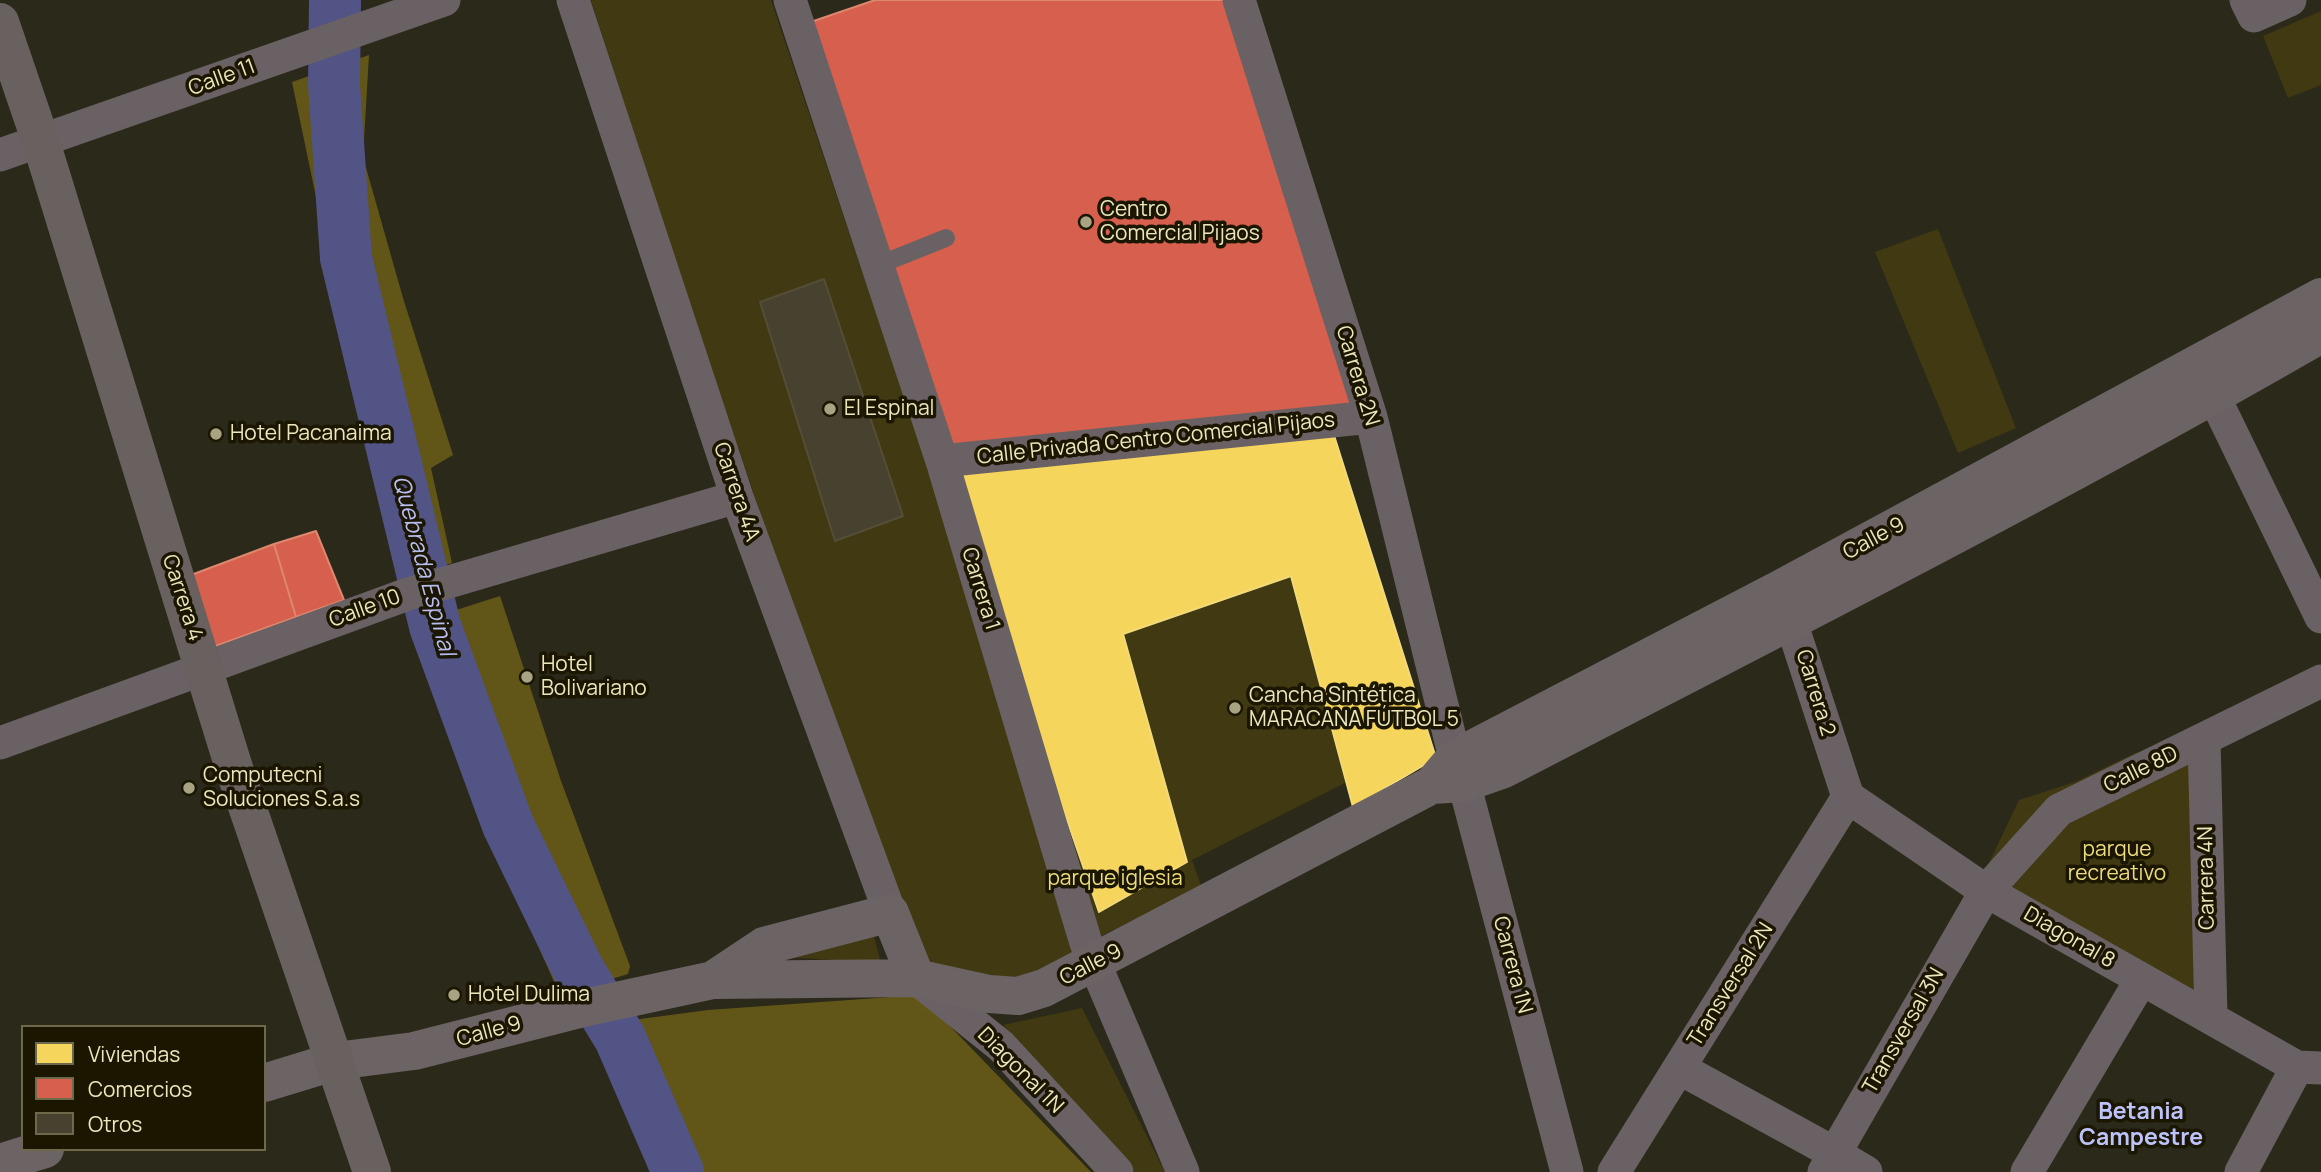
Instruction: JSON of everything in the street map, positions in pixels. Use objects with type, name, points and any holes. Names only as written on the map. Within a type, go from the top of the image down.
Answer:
[{"type":"main road","name":"Carrera 4","points":[[0,22],[41,142],[234,768],[372,1172]]},
{"type":"street","name":"Calle 11","points":[[0,155],[444,0]]},
{"type":"street","name":"Carrera 4A","points":[[573,0],[737,497],[916,978]]},
{"type":"street","name":"Carrera 1","points":[[790,0],[942,461],[1086,943],[1183,1172]]},
{"type":"street","name":"Carrera 2N","points":[[1239,0],[1371,417],[1450,776]]},
{"type":"street","points":[[2250,8],[2290,0]]},
{"type":"street","name":"Calle 9","points":[[2206,381],[2321,297]]},
{"type":"street","name":"Calle 9","points":[[266,1082],[335,1061],[414,1051],[579,1009],[713,980],[916,978],[989,994],[1018,996],[1044,988],[1450,776],[1504,769],[1786,605],[2206,381],[2321,334]]},
{"type":"street","points":[[2206,381],[2321,617]]},
{"type":"street","name":"Calle Privada Centro Comercial Pijaos","points":[[942,461],[1371,417]]},
{"type":"street","name":"Calle 10","points":[[0,743],[408,594],[737,497]]},
{"type":"street","name":"Carrera 2","points":[[1786,605],[1848,797]]},
{"type":"street","name":"Calle 8D","points":[[1986,891],[2059,810],[2321,681]]},
{"type":"street","name":"Carrera 4N","points":[[2204,739],[2211,1017]]},
{"type":"street","name":"Carrera 1N","points":[[1450,776],[1567,1172]]},
{"type":"street","name":"Diagonal 8","points":[[1848,797],[1986,891],[2141,980],[2309,1067]]},
{"type":"street","name":"Transversal 2N","points":[[1614,1172],[1848,797]]},
{"type":"street","name":"Transversal 3N","points":[[1829,1162],[1986,891]]},
{"type":"street","name":"Calle 9","points":[[713,980],[764,946],[890,913]]},
{"type":"street","name":"Diagonal 1N","points":[[916,978],[1001,1046],[1117,1172]]},
{"type":"street","points":[[2027,1172],[2141,980]]},
{"type":"street","points":[[2241,1172],[2309,1067]]},
{"type":"street","points":[[1679,1068],[1829,1162],[1866,1172]]},
{"type":"street","points":[[0,1163],[39,1151]]},
{"type":"lane","points":[[876,266],[946,237]]},
{"type":"green space","points":[[591,0],[771,0],[923,453],[1084,959],[1014,984],[925,970],[840,746],[682,284]]},
{"type":"green space","points":[[2321,11],[2321,85],[2288,98],[2263,36]]},
{"type":"green space","points":[[1938,229],[2016,428],[1958,453],[1875,252]]},
{"type":"green space","name":"Cancha Sintética MARACANA FÚTBOL 5","points":[[1291,576],[1347,782],[1192,860],[1202,888],[1086,943],[1058,851],[1172,807],[1123,634]]},
{"type":"green space","name":"parque recreativo","points":[[2190,735],[2211,1017],[1978,886],[2019,800],[2075,782],[2135,753]]},
{"type":"green space","points":[[871,926],[881,963],[783,957]]},
{"type":"green space","points":[[1082,1008],[1165,1172],[1135,1172],[1003,1025]]},
{"type":"shaded area","points":[[369,55],[363,157],[403,298],[453,455],[431,468],[452,563],[411,577],[392,506],[361,366],[331,269],[292,82]]},
{"type":"shaded area","points":[[500,596],[561,781],[630,966],[628,974],[560,995],[494,847],[479,776],[425,620]]},
{"type":"shaded area","points":[[920,995],[1091,1172],[650,1172],[595,1025],[708,1010]]},
{"type":"building: Viviendas","points":[[1331,426],[1436,758],[1353,807],[1291,576],[1123,634],[1187,862],[1099,912],[942,461]]},
{"type":"building: Comercios","name":"Centro Comercial Pijaos","points":[[875,0],[1239,0],[1371,417],[942,461],[799,26]]},
{"type":"building: Comercios","points":[[316,531],[344,600],[296,617],[274,544]]},
{"type":"building: Comercios","points":[[274,544],[296,617],[213,647],[191,575]]},
{"type":"building: Otros","name":"El Espinal","points":[[824,279],[903,516],[835,541],[760,302]]},
{"type":"waterway","name":"Quebrada Espinal","points":[[335,0],[334,85],[346,258],[435,626],[508,825],[579,971],[620,1038],[678,1172]]},
{"type":"place","name":"Centro Comercial Pijaos","points":[[1086,222]]},
{"type":"place","name":"El Espinal","points":[[830,409]]},
{"type":"place","name":"Hotel Pacanaima","points":[[216,434]]},
{"type":"place","name":"Hotel Bolivariano","points":[[527,677]]},
{"type":"place","name":"Cancha Sintética MARACANA FÚTBOL 5","points":[[1235,708]]},
{"type":"place","name":"Computecni Soluciones S.a.s","points":[[189,788]]},
{"type":"place","name":"Hotel Dulima","points":[[454,995]]},
{"type":"district","name":"Betania Campestre","points":[[2141,1126]]},
{"type":"park label","name":"parque iglesia","points":[[1115,879]]}]
